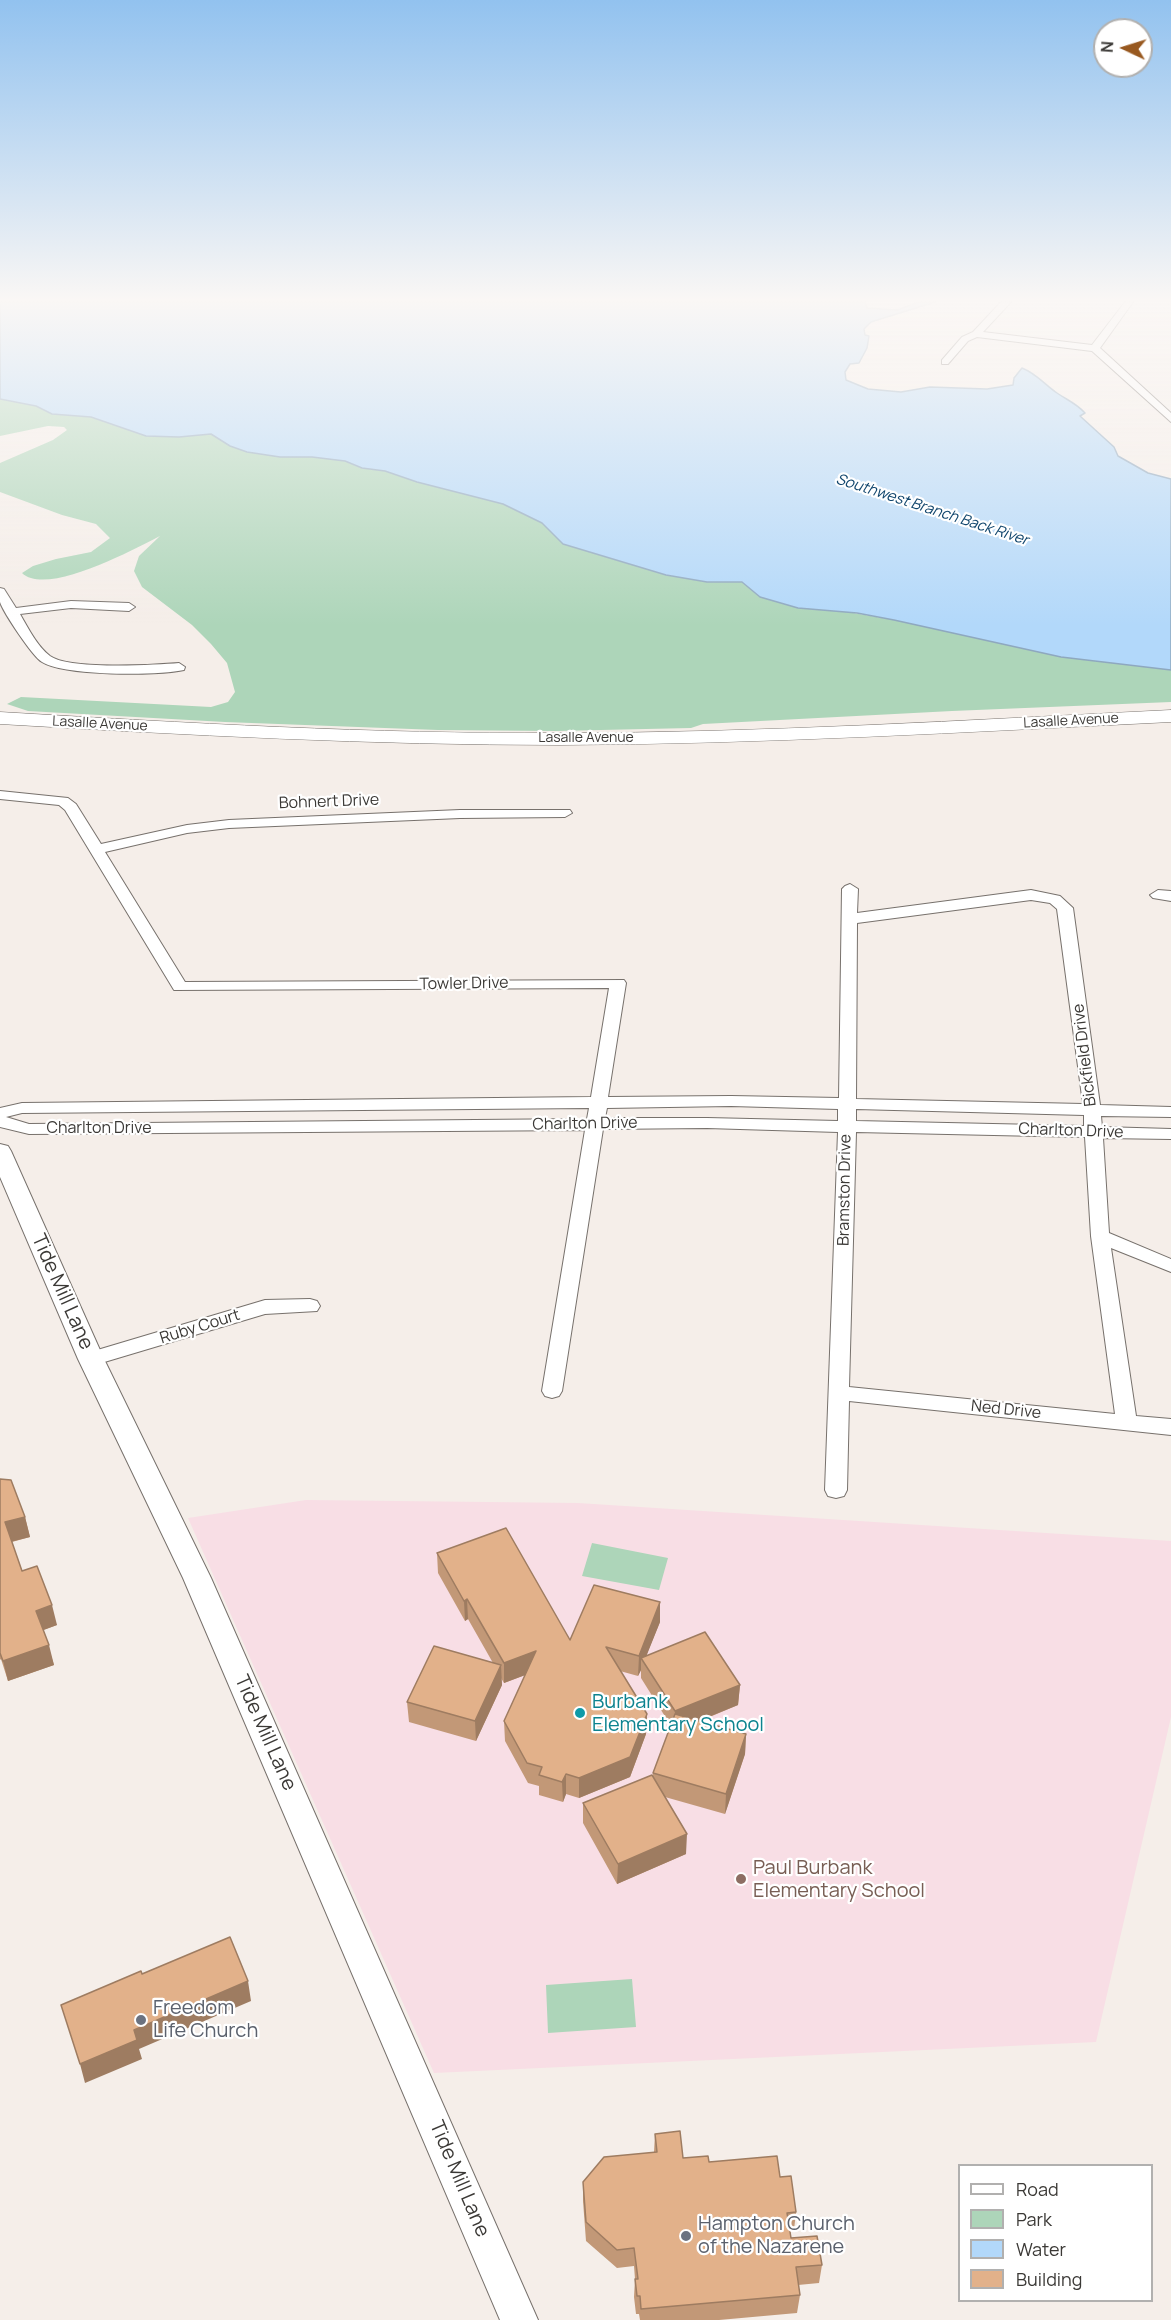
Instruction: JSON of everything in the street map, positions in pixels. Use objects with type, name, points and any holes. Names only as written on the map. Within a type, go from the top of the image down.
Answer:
[{"type":"main road","name":"Lasalle Avenue","points":[[0,718],[292,734],[555,739],[752,735],[1171,716]]},
{"type":"main road","name":"Lasalle Avenue","points":[[0,729],[320,746],[580,749],[738,747],[1171,727]]},
{"type":"street","points":[[0,592],[42,656],[54,663],[155,670],[179,667]]},
{"type":"street","points":[[14,612],[69,603],[97,603],[129,607]]},
{"type":"street","name":"Towler Drive","points":[[0,795],[63,801],[71,807],[180,987],[618,982],[552,1391]]},
{"type":"street","name":"Bohnert Drive","points":[[97,849],[187,829],[229,824],[460,814],[565,813]]},
{"type":"street","name":"Bramston Drive","points":[[836,1490],[841,1393],[847,1125],[849,889]]},
{"type":"street","name":"Bickfield Drive","points":[[849,920],[1024,895],[1047,896],[1061,903],[1067,912],[1092,1110],[1100,1236],[1127,1422]]},
{"type":"street","name":"Charlton Drive","points":[[0,1113],[22,1108],[731,1101],[1171,1112]]},
{"type":"street","name":"Charlton Drive","points":[[0,1121],[29,1130],[707,1123],[1171,1134]]},
{"type":"street","name":"Tide Mill Lane","points":[[0,1151],[91,1359],[197,1578],[519,2320]]},
{"type":"street","points":[[1100,1236],[1171,1266]]},
{"type":"street","name":"Ruby Court","points":[[91,1359],[265,1307],[310,1305]]},
{"type":"street","name":"Ned Drive","points":[[841,1393],[1171,1427]]},
{"type":"shaded area","name":"Paul Burbank Elementary School","points":[[306,1500],[578,1503],[1171,1541],[1171,1717],[1096,2042],[434,2073],[188,1518]]},
{"type":"green space","points":[[0,410],[45,410],[52,414],[91,417],[146,436],[179,437],[211,434],[230,446],[248,452],[280,457],[312,457],[345,461],[361,468],[385,471],[417,482],[503,504],[542,523],[563,544],[666,575],[707,582],[742,582],[761,597],[894,620],[1061,657],[1171,670],[1171,702],[703,724],[691,728],[556,731],[438,730],[225,722],[28,711],[7,704],[21,697],[211,707],[228,702],[235,692],[227,663],[192,625],[142,587],[134,571],[139,556],[160,536],[112,560],[70,575],[34,579],[22,573],[33,566],[56,559],[91,552],[110,538],[96,524],[62,515],[0,492],[0,463],[53,440],[67,430],[64,427],[48,426],[0,436]]},
{"type":"green space","points":[[592,1543],[668,1558],[659,1590],[582,1576]]},
{"type":"green space","points":[[632,1979],[636,2027],[548,2033],[546,1985]]},
{"type":"water","name":"Southwest Branch Back River","points":[[45,410],[1082,410],[1085,413],[1080,416],[1114,447],[1118,456],[1148,473],[1171,479],[1171,670],[1061,657],[857,613],[798,608],[760,597],[742,582],[707,582],[666,575],[563,544],[542,523],[503,504],[417,482],[385,471],[362,468],[345,461],[312,457],[280,457],[247,452],[230,446],[211,434],[179,437],[146,436],[91,417],[52,414]]},
{"type":"building","points":[[0,1479],[11,1480],[25,1517],[5,1522],[22,1571],[37,1566],[52,1605],[36,1611],[49,1645],[3,1661],[0,1653]]},
{"type":"building","points":[[506,1528],[570,1640],[594,1585],[660,1602],[639,1656],[606,1647],[647,1714],[630,1757],[579,1778],[566,1774],[562,1782],[539,1775],[542,1767],[527,1763],[504,1721],[536,1651],[504,1663],[467,1599],[464,1601],[437,1553]]},
{"type":"building","points":[[705,1632],[740,1685],[675,1711],[641,1658]]},
{"type":"building","points":[[434,1646],[501,1665],[475,1721],[407,1702]]},
{"type":"building","points":[[675,1714],[746,1734],[726,1794],[653,1773]]},
{"type":"building","points":[[652,1775],[687,1834],[618,1864],[583,1803]]},
{"type":"building","name":"Freedom Life Church","points":[[230,1937],[248,1981],[134,2030],[137,2040],[80,2064],[61,2005]]},
{"type":"building","name":"Hampton Church of the Nazarene","points":[[680,2131],[683,2158],[708,2156],[709,2162],[777,2156],[780,2177],[791,2176],[796,2212],[787,2213],[791,2238],[817,2236],[822,2265],[796,2267],[800,2295],[641,2309],[635,2279],[638,2279],[634,2248],[617,2250],[586,2222],[583,2182],[604,2157],[657,2152],[655,2134]]},
{"type":"place","name":"Burbank Elementary School","points":[[580,1713]]},
{"type":"place","name":"Paul Burbank Elementary School","points":[[741,1879]]},
{"type":"place","name":"Freedom Life Church","points":[[141,2020]]},
{"type":"place","name":"Hampton Church of the Nazarene","points":[[686,2236]]}]
